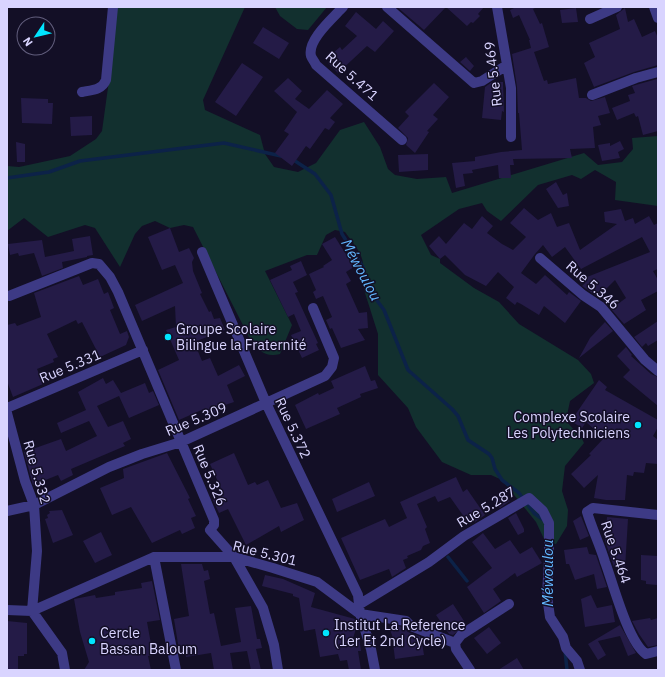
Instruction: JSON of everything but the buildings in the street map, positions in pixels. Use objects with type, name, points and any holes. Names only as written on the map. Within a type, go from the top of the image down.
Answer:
[{"type":"street","points":[[82,92],[99,89],[106,80],[113,7]]},
{"type":"street","name":"Rue 5.471","points":[[343,7],[319,33],[312,47],[311,56],[316,65],[402,140]]},
{"type":"street","points":[[387,7],[474,82],[482,81],[507,65]]},
{"type":"street","name":"Rue 5.469","points":[[497,7],[511,88],[511,137]]},
{"type":"street","points":[[590,19],[617,7]]},
{"type":"street","points":[[654,7],[658,18]]},
{"type":"street","points":[[592,95],[636,78],[658,72]]},
{"type":"street","name":"Rue 5.372","points":[[202,252],[266,403],[319,518],[338,552],[360,609],[375,670]]},
{"type":"street","name":"Rue 5.346","points":[[540,258],[583,295],[601,307],[645,360],[658,371]]},
{"type":"street","name":"Rue 5.326","points":[[9,296],[92,263],[99,264],[110,277],[143,350],[214,520],[214,525],[210,530],[234,558],[263,608],[274,645],[278,670]]},
{"type":"street","name":"Rue 5.309","points":[[7,511],[34,505],[109,467],[142,454],[181,442],[325,376],[332,367],[334,358],[313,308]]},
{"type":"street","name":"Rue 5.331","points":[[7,408],[143,350]]},
{"type":"street","name":"Rue 5.332","points":[[7,413],[25,482],[34,505],[37,551],[32,611]]},
{"type":"street","name":"Rue 5.287","points":[[360,609],[464,536],[529,498],[543,511],[549,523],[547,596],[550,617],[563,637],[566,648],[578,661],[580,670]]},
{"type":"street","name":"Rue 5.464","points":[[658,515],[593,508],[587,512],[621,613],[640,649],[646,654],[658,651]]},
{"type":"street","points":[[154,557],[176,670]]},
{"type":"street","name":"Rue 5.301","points":[[32,611],[154,557],[234,558],[273,568],[317,582],[360,609],[406,621],[411,626],[455,643]]},
{"type":"street","points":[[470,670],[456,649],[455,643],[461,636],[509,604]]},
{"type":"street","points":[[7,610],[32,611],[62,653],[65,670]]},
{"type":"green space","points":[[115,7],[245,7],[203,100],[205,110],[260,135],[265,154],[274,167],[298,172],[316,163],[340,130],[364,122],[380,147],[388,169],[395,175],[417,179],[446,177],[452,193],[584,153],[598,165],[622,162],[633,149],[632,138],[658,136],[658,206],[615,200],[616,182],[595,170],[581,179],[572,175],[538,185],[501,221],[487,211],[482,203],[459,209],[421,235],[431,255],[440,259],[440,263],[474,288],[499,302],[519,324],[578,360],[591,374],[594,383],[570,401],[566,420],[584,443],[565,466],[562,491],[568,510],[567,526],[556,544],[545,541],[536,522],[502,480],[491,475],[471,475],[442,462],[416,427],[408,408],[378,375],[378,334],[365,293],[361,255],[345,232],[335,230],[326,235],[317,255],[307,255],[265,271],[292,325],[280,354],[269,355],[258,349],[249,337],[193,227],[184,225],[170,228],[155,221],[142,226],[135,234],[120,267],[95,228],[85,225],[48,237],[24,218],[7,231],[7,166],[19,167],[70,156],[96,139],[102,131],[110,73]]},
{"type":"green space","points":[[275,7],[327,7],[308,30],[297,29],[280,16]]},
{"type":"waterway","name":"Méwoulou","points":[[7,178],[49,172],[80,161],[224,143],[281,156]]},
{"type":"waterway","name":"Méwoulou","points":[[292,159],[315,174],[331,195],[342,234],[363,267],[367,287],[384,310],[408,370],[452,409],[458,416],[468,440],[489,454],[492,458],[495,469],[502,480],[519,493],[534,513],[545,521]]},
{"type":"waterway","points":[[448,557],[467,581]]},
{"type":"waterway","name":"Méwoulou","points":[[565,651],[567,670]]},
{"type":"place","name":"Groupe Scolaire Bilingue la Fraternité","points":[[168,337]]},
{"type":"place","name":"Complexe Scolaire Les Polytechniciens","points":[[638,425]]},
{"type":"place","name":"Institut La Reference (1er Et 2nd Cycle)","points":[[326,633]]},
{"type":"place","name":"Cercle Bassan Baloum","points":[[92,641]]}]
